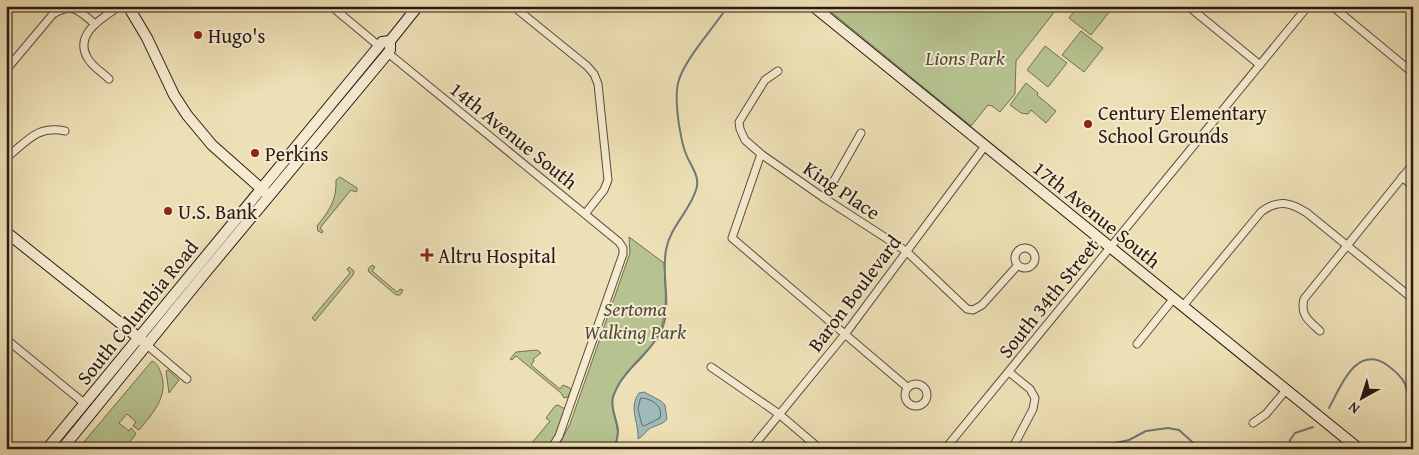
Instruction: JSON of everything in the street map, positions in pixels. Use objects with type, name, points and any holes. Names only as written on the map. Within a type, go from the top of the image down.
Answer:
[{"type":"main road","points":[[128,6],[147,38],[174,95],[187,115],[212,145],[270,196]]},
{"type":"main road","name":"South Columbia Road","points":[[62,449],[388,53],[390,41],[418,6]]},
{"type":"main road","name":"17th Avenue South","points":[[812,6],[1359,449]]},
{"type":"main road","name":"South Columbia Road","points":[[47,449],[378,46],[382,42],[390,41]]},
{"type":"main road","points":[[368,75],[378,56],[378,46]]},
{"type":"main road","points":[[6,232],[147,345]]},
{"type":"street","points":[[109,79],[90,62],[84,47],[85,40],[87,33],[94,24],[120,6]]},
{"type":"street","points":[[331,6],[378,46]]},
{"type":"street","points":[[513,6],[586,66],[594,74],[598,84],[608,180],[604,190],[585,214]]},
{"type":"street","points":[[1188,6],[1260,65]]},
{"type":"street","name":"South 34th Street","points":[[946,449],[1308,6]]},
{"type":"street","points":[[1332,6],[1413,73]]},
{"type":"street","points":[[6,70],[53,14],[63,8],[78,10],[94,24]]},
{"type":"street","name":"14th Avenue South","points":[[388,53],[619,242],[623,248],[559,436],[552,449]]},
{"type":"street","name":"King Place","points":[[778,71],[765,80],[739,122],[745,140],[761,154],[824,198],[906,251],[967,309],[973,310],[982,306],[1018,265]]},
{"type":"street","points":[[6,158],[25,141],[38,133],[52,128],[65,131]]},
{"type":"street","points":[[824,198],[861,133]]},
{"type":"street","name":"Baron Boulevard","points":[[751,449],[846,333],[984,146]]},
{"type":"street","points":[[761,154],[732,238],[846,333],[907,387]]},
{"type":"street","points":[[1320,331],[1307,319],[1302,308],[1304,299],[1413,164]]},
{"type":"street","points":[[1402,177],[1413,186]]},
{"type":"street","points":[[1183,306],[1256,217],[1268,206],[1284,203],[1295,205],[1413,299]]},
{"type":"street","points":[[1137,344],[1174,298]]},
{"type":"street","points":[[6,338],[84,403]]},
{"type":"street","points":[[147,345],[187,379]]},
{"type":"street","points":[[711,367],[779,414],[820,449]]},
{"type":"street","points":[[1009,372],[1030,389],[1035,398],[1033,409],[1012,449]]},
{"type":"street","points":[[1253,423],[1266,414],[1286,390]]},
{"type":"street","points":[[6,442],[15,449]]},
{"type":"green space","name":"Lions Park","points":[[824,6],[1059,6],[1016,61],[1015,94],[1000,112],[988,105],[971,126]]},
{"type":"green space","points":[[1078,6],[1103,6],[1110,11],[1091,35],[1069,18]]},
{"type":"green space","points":[[1081,31],[1103,48],[1084,72],[1062,55]]},
{"type":"green space","points":[[1045,46],[1067,63],[1048,87],[1027,70]]},
{"type":"green space","points":[[1026,83],[1056,111],[1046,123],[1031,110],[1028,114],[1021,113],[1010,105]]},
{"type":"green space","points":[[340,177],[357,188],[357,191],[351,190],[320,228],[323,231],[322,233],[318,231],[317,226],[334,199],[336,180]]},
{"type":"green space","name":"Sertoma Walking Park","points":[[629,237],[664,263],[665,305],[662,326],[647,352],[616,389],[612,407],[618,433],[612,449],[557,449],[570,424],[630,253]]},
{"type":"green space","points":[[372,265],[375,267],[372,271],[397,292],[400,289],[403,290],[400,295],[396,295],[369,272],[368,269]]},
{"type":"green space","points":[[349,267],[354,271],[353,275],[315,321],[312,318],[350,273],[347,269]]},
{"type":"green space","points":[[537,350],[541,353],[533,359],[534,361],[531,365],[560,389],[563,385],[570,388],[568,397],[564,398],[561,393],[516,356],[512,360],[510,359],[516,352]]},
{"type":"green space","points":[[152,361],[157,364],[163,381],[161,397],[154,411],[139,430],[133,426],[136,422],[127,414],[119,423],[129,431],[131,428],[136,434],[124,449],[100,447],[95,449],[78,449]]},
{"type":"green space","points":[[168,370],[179,380],[169,393],[166,371]]},
{"type":"green space","points":[[558,405],[565,409],[556,436],[547,449],[527,449],[550,421],[546,418],[555,406]]},
{"type":"water","points":[[644,392],[665,405],[667,419],[663,423],[650,428],[638,439],[634,404],[639,393]]},
{"type":"waterway","points":[[615,449],[618,430],[613,409],[613,397],[623,378],[651,347],[662,329],[666,310],[666,250],[671,234],[693,198],[697,185],[696,176],[685,151],[678,120],[678,83],[685,66],[726,6]]},
{"type":"waterway","points":[[1329,408],[1344,379],[1351,370],[1367,360],[1376,360],[1390,367],[1404,381],[1407,388],[1413,426]]},
{"type":"waterway","points":[[1290,449],[1290,440],[1295,433],[1313,427]]},
{"type":"waterway","points":[[1089,449],[1097,444],[1129,440],[1146,431],[1168,428],[1179,430],[1200,449]]},
{"type":"place","name":"Hugo's","points":[[198,35]]},
{"type":"place","name":"Century Elementary School Grounds","points":[[1088,124]]},
{"type":"place","name":"Perkins","points":[[255,153]]},
{"type":"place","name":"U.S. Bank","points":[[168,211]]},
{"type":"place","name":"Altru Hospital","points":[[427,255]]}]
